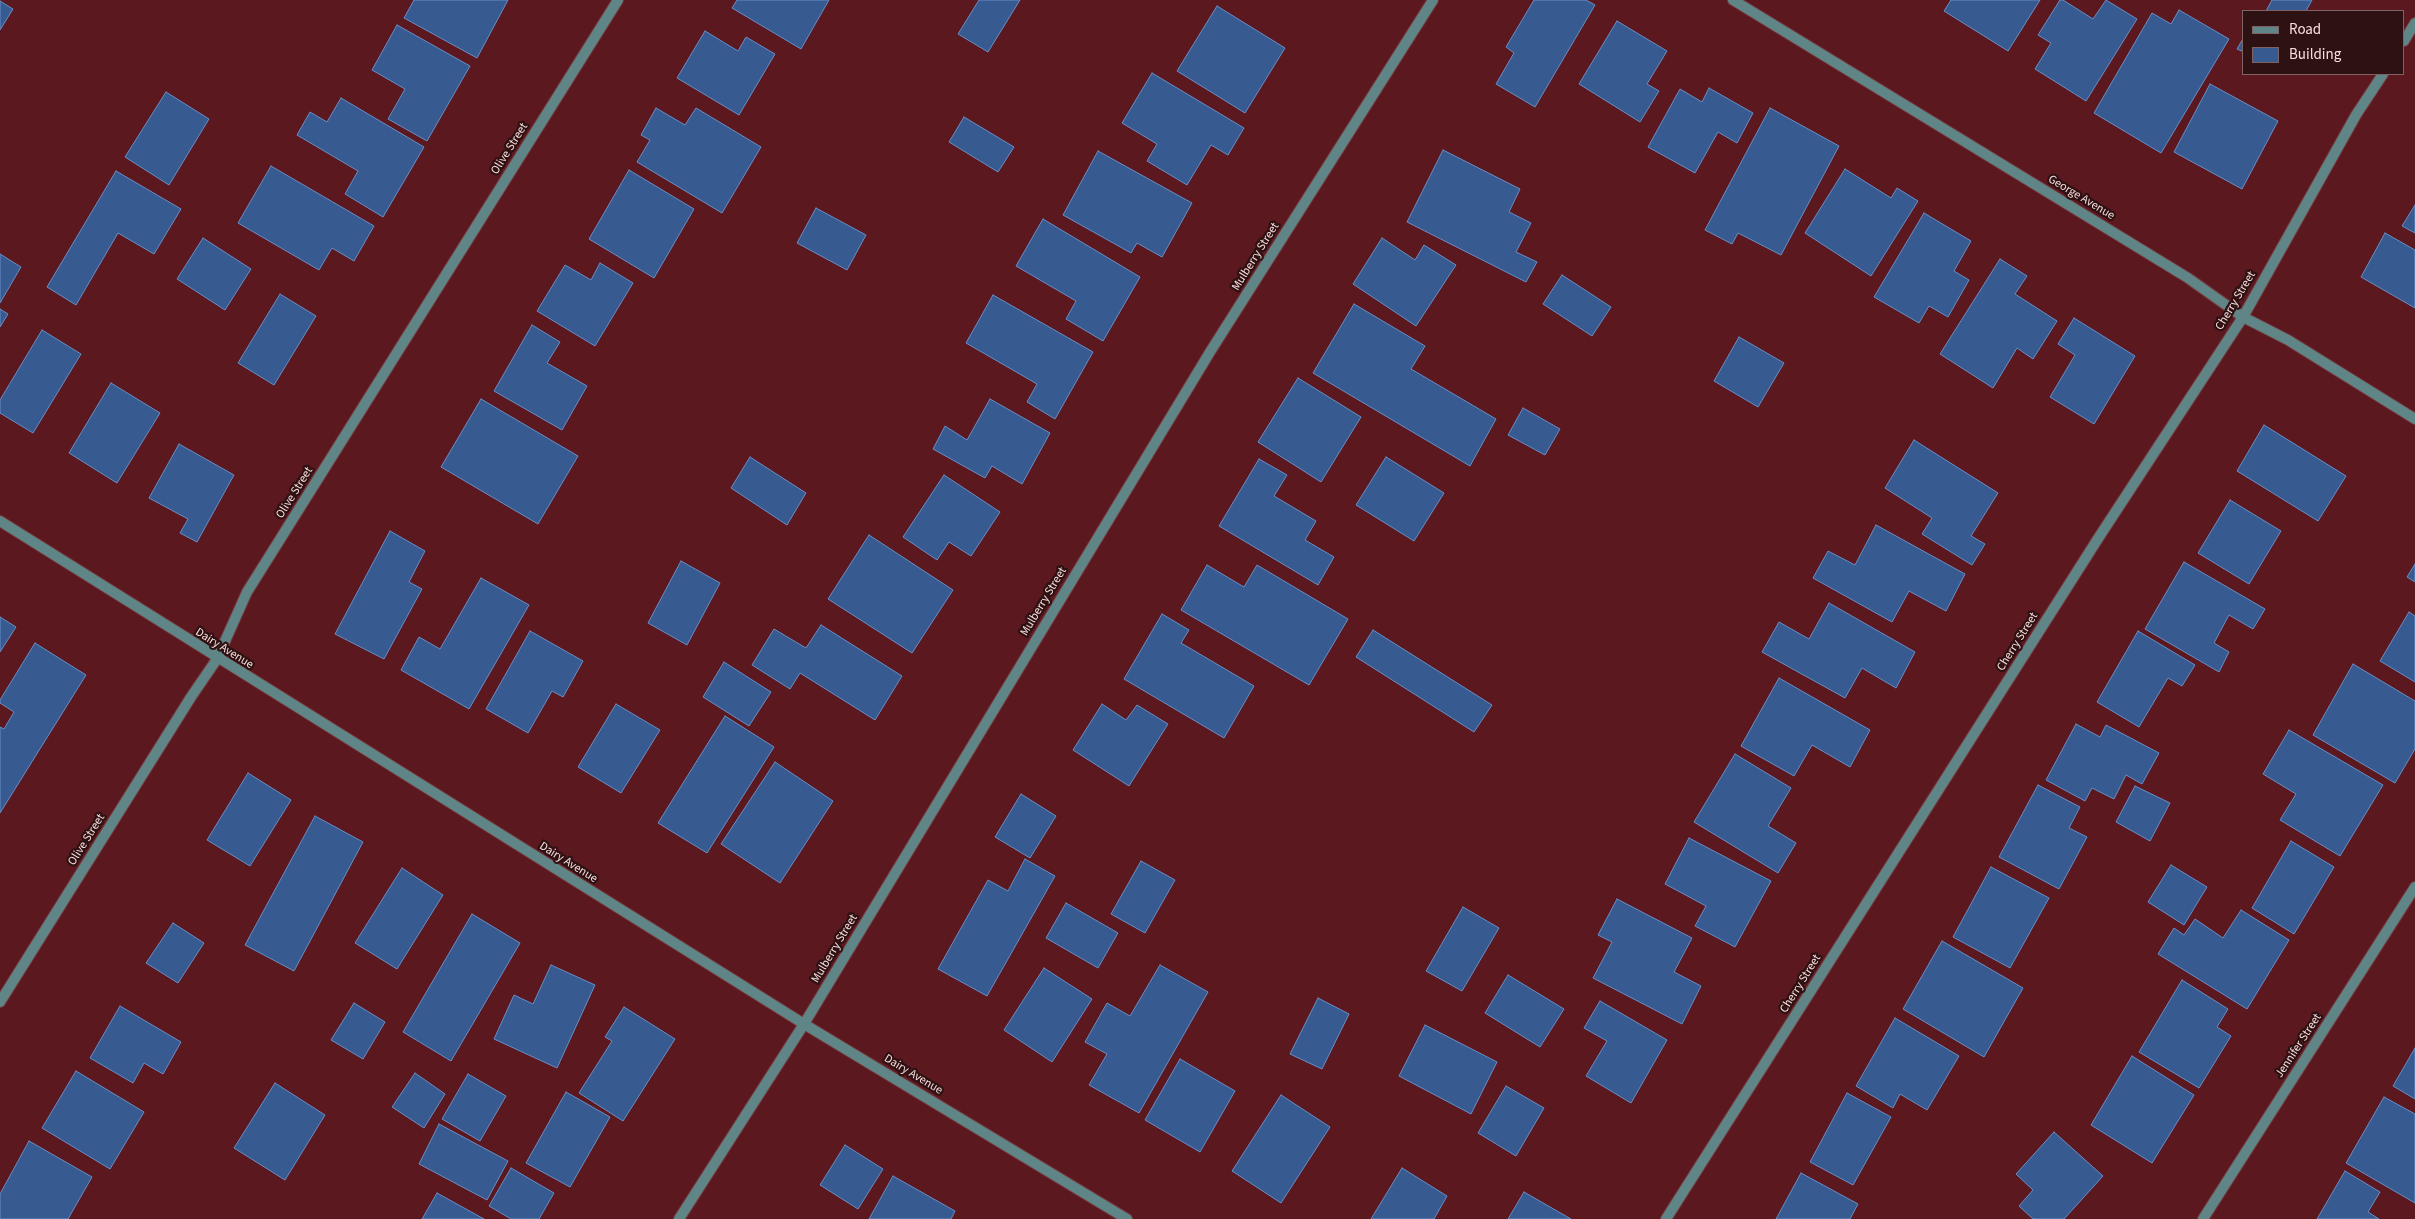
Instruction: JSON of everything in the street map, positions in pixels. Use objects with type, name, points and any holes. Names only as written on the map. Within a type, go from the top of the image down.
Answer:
[{"type":"street","name":"Olive Street","points":[[0,1002],[217,659],[247,592],[618,0]]},
{"type":"street","name":"Mulberry Street","points":[[679,1219],[804,1024],[1205,361],[1433,0]]},
{"type":"street","name":"George Avenue","points":[[1733,0],[2188,278],[2243,317],[2283,337],[2415,418]]},
{"type":"street","points":[[2405,39],[2415,23]]},
{"type":"street","name":"Cherry Street","points":[[1666,1219],[2094,546],[2243,317],[2356,115],[2382,75]]},
{"type":"street","name":"Dairy Avenue","points":[[0,522],[804,1024],[1126,1219]]},
{"type":"street","name":"Jennifer Street","points":[[2203,1219],[2415,887]]},
{"type":"building","points":[[414,0],[508,0],[477,58],[404,18]]},
{"type":"building","points":[[737,0],[829,0],[801,49],[732,8]]},
{"type":"building","points":[[979,0],[1020,0],[988,52],[958,34]]},
{"type":"building","points":[[1534,0],[1586,0],[1595,5],[1535,107],[1496,84],[1514,53],[1506,47]]},
{"type":"building","points":[[1951,0],[2040,0],[2008,51],[1944,11]]},
{"type":"building","points":[[2060,0],[2093,19],[2106,0],[2137,19],[2086,101],[2035,69],[2051,43],[2038,35]]},
{"type":"building","points":[[2272,0],[2312,0],[2307,10],[2267,10]]},
{"type":"building","points":[[0,1],[13,9],[0,30]]},
{"type":"building","points":[[1217,6],[1285,48],[1245,113],[1177,71]]},
{"type":"building","points":[[2179,10],[2229,39],[2161,153],[2094,113],[2152,13],[2171,24]]},
{"type":"building","points":[[1617,21],[1667,51],[1647,84],[1659,91],[1640,122],[1579,84]]},
{"type":"building","points":[[397,25],[470,66],[427,141],[388,119],[405,89],[372,70]]},
{"type":"building","points":[[705,31],[738,51],[746,37],[775,54],[739,115],[677,78]]},
{"type":"building","points":[[2242,40],[2242,51],[2237,49]]},
{"type":"building","points":[[1152,73],[1244,128],[1228,155],[1211,145],[1187,185],[1147,161],[1157,144],[1122,123]]},
{"type":"building","points":[[2210,84],[2278,121],[2242,189],[2174,152]]},
{"type":"building","points":[[1709,88],[1753,113],[1737,143],[1718,132],[1695,173],[1648,147],[1680,89],[1702,102]]},
{"type":"building","points":[[166,92],[209,119],[169,185],[125,157]]},
{"type":"building","points":[[341,98],[424,147],[383,217],[345,194],[358,171],[297,135],[310,112],[327,122]]},
{"type":"building","points":[[656,108],[685,125],[696,108],[761,147],[722,213],[637,162],[650,140],[641,135]]},
{"type":"building","points":[[1770,108],[1839,146],[1781,255],[1738,233],[1732,244],[1705,230]]},
{"type":"building","points":[[964,117],[1014,147],[998,172],[949,142]]},
{"type":"building","points":[[1443,150],[1520,189],[1509,212],[1531,223],[1516,252],[1537,262],[1526,282],[1407,222]]},
{"type":"building","points":[[1098,151],[1192,203],[1162,257],[1137,243],[1131,253],[1063,215]]},
{"type":"building","points":[[271,166],[374,226],[354,261],[332,248],[319,270],[238,223]]},
{"type":"building","points":[[1845,169],[1891,198],[1897,188],[1918,201],[1871,276],[1805,233]]},
{"type":"building","points":[[629,170],[694,209],[654,278],[589,239]]},
{"type":"building","points":[[116,171],[181,209],[154,254],[118,233],[76,305],[47,287]]},
{"type":"building","points":[[2415,205],[2415,233],[2402,226]]},
{"type":"building","points":[[816,208],[866,235],[847,270],[797,243]]},
{"type":"building","points":[[1924,213],[1971,241],[1954,271],[1969,280],[1948,317],[1929,306],[1919,323],[1874,297]]},
{"type":"building","points":[[1043,219],[1140,277],[1103,341],[1066,319],[1076,301],[1016,266]]},
{"type":"building","points":[[2385,233],[2415,250],[2415,308],[2361,277]]},
{"type":"building","points":[[203,238],[251,269],[225,310],[177,279]]},
{"type":"building","points":[[1382,238],[1415,260],[1424,245],[1456,265],[1416,326],[1353,284]]},
{"type":"building","points":[[0,254],[21,267],[0,303]]},
{"type":"building","points":[[2000,259],[2027,276],[2015,294],[2057,321],[2033,359],[2017,348],[1993,388],[1940,354]]},
{"type":"building","points":[[600,263],[633,283],[595,346],[537,311],[565,265],[591,280]]},
{"type":"building","points":[[1562,275],[1611,307],[1592,336],[1543,304]]},
{"type":"building","points":[[280,294],[316,316],[274,385],[238,363]]},
{"type":"building","points":[[993,295],[1093,352],[1055,419],[1027,402],[1037,384],[966,343]]},
{"type":"building","points":[[1354,304],[1425,346],[1411,369],[1496,419],[1470,466],[1313,373]]},
{"type":"building","points":[[0,309],[8,314],[0,327]]},
{"type":"building","points":[[2074,318],[2135,356],[2094,424],[2050,397],[2075,355],[2058,344]]},
{"type":"building","points":[[532,325],[560,342],[547,363],[587,386],[562,430],[494,391]]},
{"type":"building","points":[[42,330],[81,354],[33,433],[0,413],[0,400]]},
{"type":"building","points":[[1739,337],[1784,363],[1758,407],[1714,381]]},
{"type":"building","points":[[1298,378],[1361,417],[1321,482],[1258,442]]},
{"type":"building","points":[[111,383],[160,413],[117,483],[69,453]]},
{"type":"building","points":[[481,399],[578,456],[538,524],[441,467]]},
{"type":"building","points":[[990,399],[1050,433],[1022,484],[992,466],[985,478],[933,449],[945,426],[967,440]]},
{"type":"building","points":[[1523,408],[1560,429],[1545,455],[1508,435]]},
{"type":"building","points":[[2264,425],[2346,476],[2318,521],[2237,471]]},
{"type":"building","points":[[1914,440],[1998,493],[1971,536],[1985,544],[1972,565],[1922,534],[1932,518],[1885,488]]},
{"type":"building","points":[[179,444],[234,475],[197,542],[180,533],[188,519],[149,498]]},
{"type":"building","points":[[750,457],[806,493],[787,525],[731,488]]},
{"type":"building","points":[[1386,457],[1444,493],[1414,541],[1356,505]]},
{"type":"building","points":[[1259,459],[1287,475],[1274,496],[1316,521],[1305,540],[1334,557],[1318,585],[1219,526]]},
{"type":"building","points":[[944,475],[1000,512],[971,556],[949,542],[937,560],[903,537]]},
{"type":"building","points":[[2230,500],[2281,531],[2249,584],[2198,553]]},
{"type":"building","points":[[1876,525],[1965,574],[1946,611],[1909,591],[1892,622],[1813,578],[1828,551],[1855,565]]},
{"type":"building","points":[[390,531],[425,551],[409,582],[422,589],[384,659],[335,634]]},
{"type":"building","points":[[869,535],[953,590],[912,653],[828,599]]},
{"type":"building","points":[[681,561],[720,583],[687,645],[648,623]]},
{"type":"building","points":[[2184,562],[2265,609],[2253,629],[2229,615],[2214,643],[2229,652],[2219,672],[2145,629]]},
{"type":"building","points":[[2415,564],[2415,582],[2407,577]]},
{"type":"building","points":[[1207,565],[1244,587],[1257,565],[1348,619],[1309,685],[1181,610]]},
{"type":"building","points":[[481,578],[529,605],[469,709],[401,670],[419,637],[440,649]]},
{"type":"building","points":[[1829,603],[1915,652],[1896,688],[1862,668],[1845,698],[1762,652],[1779,622],[1809,639]]},
{"type":"building","points":[[2409,612],[2415,616],[2415,682],[2380,661]]},
{"type":"building","points":[[1162,614],[1189,630],[1181,643],[1254,686],[1224,738],[1124,679]]},
{"type":"building","points":[[0,617],[16,627],[0,652]]},
{"type":"building","points":[[821,625],[902,676],[875,720],[800,673],[790,689],[752,665],[774,629],[806,648]]},
{"type":"building","points":[[1373,630],[1492,705],[1474,732],[1356,657]]},
{"type":"building","points":[[530,631],[583,661],[563,697],[552,691],[528,733],[486,709]]},
{"type":"building","points":[[2138,631],[2195,665],[2182,686],[2168,678],[2139,727],[2097,702]]},
{"type":"building","points":[[35,643],[86,675],[0,813],[0,727],[4,729],[14,712],[0,703],[0,700]]},
{"type":"building","points":[[724,662],[771,692],[749,726],[703,697]]},
{"type":"building","points":[[2353,664],[2415,701],[2415,749],[2395,783],[2313,735]]},
{"type":"building","points":[[1779,678],[1870,730],[1850,767],[1812,745],[1794,776],[1741,746]]},
{"type":"building","points":[[616,704],[660,730],[621,793],[578,767]]},
{"type":"building","points":[[1102,704],[1126,720],[1137,705],[1168,724],[1129,786],[1073,750]]},
{"type":"building","points":[[725,716],[774,747],[707,853],[658,823]]},
{"type":"building","points":[[2076,724],[2100,737],[2106,725],[2159,753],[2142,784],[2126,775],[2114,799],[2092,788],[2085,801],[2046,780]]},
{"type":"building","points":[[2289,730],[2383,785],[2340,856],[2280,820],[2296,794],[2263,774]]},
{"type":"building","points":[[1735,754],[1791,788],[1768,826],[1796,843],[1778,873],[1694,822]]},
{"type":"building","points":[[775,762],[833,801],[780,883],[721,844]]},
{"type":"building","points":[[248,773],[291,800],[250,866],[207,840]]},
{"type":"building","points":[[2038,785],[2080,807],[2069,828],[2087,837],[2059,889],[1999,857]]},
{"type":"building","points":[[2135,786],[2170,803],[2150,841],[2116,822]]},
{"type":"building","points":[[1021,794],[1056,816],[1030,858],[995,837]]},
{"type":"building","points":[[315,816],[363,842],[294,971],[245,945]]},
{"type":"building","points":[[1689,838],[1771,881],[1735,947],[1695,926],[1706,906],[1665,884]]},
{"type":"building","points":[[2291,841],[2334,867],[2294,934],[2252,908]]},
{"type":"building","points":[[1025,859],[1055,876],[987,996],[938,969],[988,880],[1008,891]]},
{"type":"building","points":[[1141,861],[1175,880],[1145,933],[1111,914]]},
{"type":"building","points":[[2171,865],[2207,887],[2184,925],[2148,902]]},
{"type":"building","points":[[1991,867],[2049,898],[2010,968],[1953,937]]},
{"type":"building","points":[[402,868],[443,895],[397,969],[355,943]]},
{"type":"building","points":[[1617,899],[1692,938],[1674,972],[1701,986],[1682,1024],[1593,978],[1612,942],[1598,935]]},
{"type":"building","points":[[1066,903],[1118,933],[1098,968],[1046,938]]},
{"type":"building","points":[[1463,907],[1499,928],[1462,991],[1426,971]]},
{"type":"building","points":[[2241,910],[2289,940],[2247,1009],[2158,954],[2174,928],[2184,935],[2195,919],[2223,938]]},
{"type":"building","points":[[472,914],[520,943],[451,1061],[403,1032]]},
{"type":"building","points":[[173,923],[204,943],[178,983],[146,963]]},
{"type":"building","points":[[1942,941],[2023,988],[1984,1057],[1903,1009]]},
{"type":"building","points":[[551,965],[595,985],[557,1068],[494,1039],[514,995],[533,1004]]},
{"type":"building","points":[[1160,965],[1208,992],[1139,1113],[1089,1085],[1107,1054],[1085,1042],[1107,1003],[1130,1016]]},
{"type":"building","points":[[1044,968],[1092,999],[1052,1062],[1004,1030]]},
{"type":"building","points":[[1508,975],[1564,1009],[1540,1047],[1485,1013]]},
{"type":"building","points":[[2182,980],[2228,1009],[2217,1027],[2231,1036],[2199,1088],[2139,1052]]},
{"type":"building","points":[[1318,998],[1349,1014],[1322,1069],[1290,1054]]},
{"type":"building","points":[[1600,1001],[1667,1040],[1631,1103],[1586,1076],[1607,1041],[1584,1028]]},
{"type":"building","points":[[354,1003],[385,1022],[363,1059],[331,1040]]},
{"type":"building","points":[[120,1006],[181,1042],[163,1074],[144,1063],[133,1083],[90,1058]]},
{"type":"building","points":[[624,1007],[675,1039],[623,1121],[579,1093],[612,1041],[605,1037]]},
{"type":"building","points":[[1895,1018],[1959,1056],[1927,1110],[1900,1094],[1893,1108],[1856,1086]]},
{"type":"building","points":[[1425,1025],[1497,1062],[1471,1114],[1399,1076]]},
{"type":"building","points":[[2415,1048],[2415,1099],[2393,1086]]},
{"type":"building","points":[[2132,1056],[2194,1095],[2152,1163],[2091,1125]]},
{"type":"building","points":[[1180,1059],[1235,1091],[1200,1152],[1145,1120]]},
{"type":"building","points":[[76,1071],[144,1112],[110,1169],[42,1128]]},
{"type":"building","points":[[415,1073],[445,1094],[424,1128],[392,1107]]},
{"type":"building","points":[[468,1074],[506,1096],[480,1141],[442,1119]]},
{"type":"building","points":[[275,1083],[325,1115],[285,1180],[234,1148]]},
{"type":"building","points":[[1506,1086],[1544,1108],[1516,1156],[1478,1133]]},
{"type":"building","points":[[566,1092],[610,1117],[570,1187],[526,1163]]},
{"type":"building","points":[[1847,1093],[1891,1117],[1853,1185],[1810,1162]]},
{"type":"building","points":[[1281,1095],[1330,1127],[1281,1203],[1232,1171]]},
{"type":"building","points":[[2384,1097],[2415,1114],[2415,1203],[2346,1163]]},
{"type":"building","points":[[439,1124],[508,1161],[487,1200],[419,1164]]},
{"type":"building","points":[[2054,1132],[2103,1176],[2064,1219],[2033,1219],[2019,1206],[2033,1190],[2016,1174]]},
{"type":"building","points":[[29,1141],[92,1177],[68,1219],[0,1219],[0,1194]]},
{"type":"building","points":[[845,1145],[883,1169],[858,1209],[820,1185]]},
{"type":"building","points":[[511,1168],[554,1193],[539,1219],[511,1219],[489,1206]]},
{"type":"building","points":[[1402,1168],[1447,1196],[1434,1219],[1371,1219]]},
{"type":"building","points":[[2345,1171],[2380,1192],[2368,1212],[2379,1219],[2317,1219]]},
{"type":"building","points":[[1801,1173],[1858,1204],[1850,1219],[1776,1219]]},
{"type":"building","points":[[893,1176],[955,1211],[951,1219],[869,1219]]},
{"type":"building","points":[[1524,1192],[1571,1219],[1508,1219]]},
{"type":"building","points":[[437,1193],[484,1219],[422,1219]]}]
